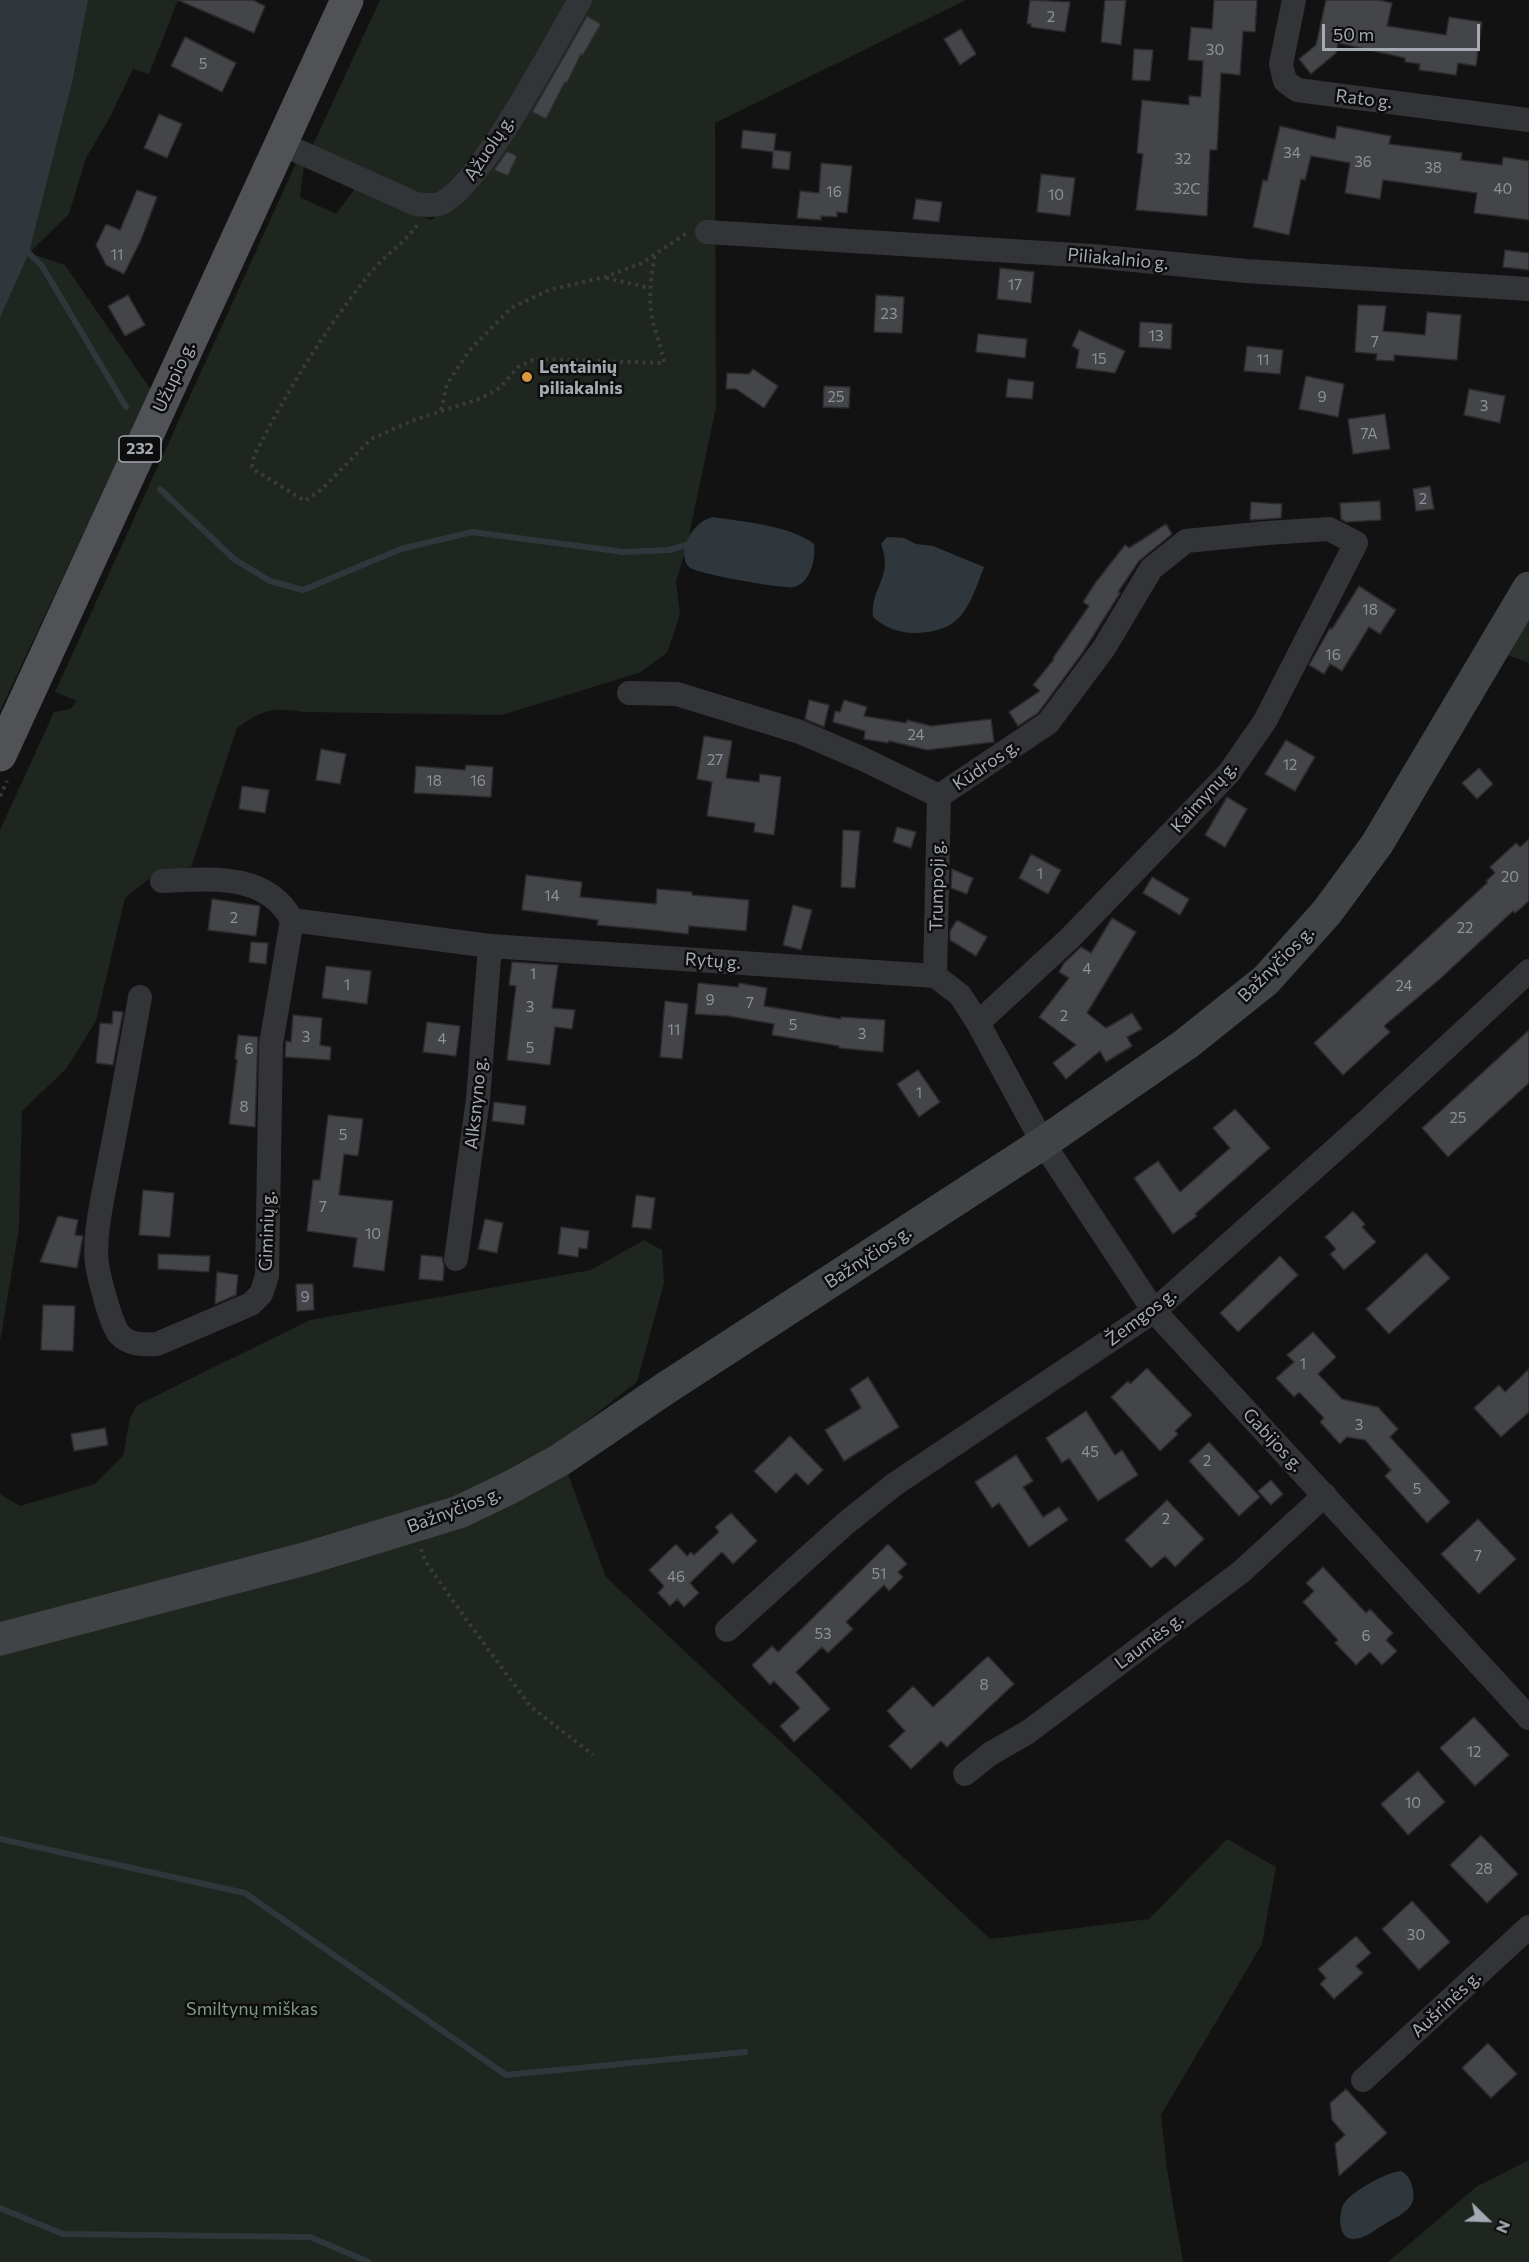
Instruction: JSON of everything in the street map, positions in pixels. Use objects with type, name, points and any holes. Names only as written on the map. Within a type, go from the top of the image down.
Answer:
[{"type":"main road","name":"Užupio g.","points":[[0,754],[347,0]]},
{"type":"main road","name":"Bažnyčios g.","points":[[0,1639],[308,1558],[459,1512],[560,1460],[666,1388],[1043,1143],[1186,1044],[1266,980],[1327,912],[1377,844],[1529,588]]},
{"type":"street","name":"Ąžuolų g.","points":[[426,206],[441,203],[463,187],[494,147],[580,0]]},
{"type":"street","name":"Rato g.","points":[[1294,0],[1281,64],[1285,81],[1297,90],[1529,120]]},
{"type":"street","points":[[282,144],[416,204],[426,206]]},
{"type":"street","name":"Piliakalnio g.","points":[[707,232],[1093,256],[1246,271],[1529,289]]},
{"type":"street","name":"Kaimynų g.","points":[[978,1023],[1070,938],[1229,773],[1265,721],[1356,543],[1329,529],[1267,533]]},
{"type":"street","name":"Kūdros g.","points":[[629,693],[677,694],[800,732],[863,759],[939,796],[1048,723],[1104,648],[1151,569],[1168,555],[1186,541],[1267,533]]},
{"type":"street","name":"Trumpoji g.","points":[[935,976],[939,796]]},
{"type":"street","points":[[162,880],[232,881],[266,890],[278,899],[292,920]]},
{"type":"street","name":"Rytų g.","points":[[292,920],[490,946],[935,976]]},
{"type":"street","name":"Giminių g.","points":[[140,998],[105,1186],[97,1245],[97,1264],[109,1311],[118,1333],[128,1341],[141,1345],[157,1344],[251,1305],[261,1294],[267,1276],[272,1044],[292,920]]},
{"type":"street","name":"Alksnyno g.","points":[[456,1259],[478,1099],[490,946]]},
{"type":"street","name":"Žemgos g.","points":[[727,1630],[846,1523],[895,1484],[1154,1311],[1365,1123],[1529,971]]},
{"type":"street","points":[[935,976],[960,994],[1043,1143]]},
{"type":"street","name":"Gabijos g.","points":[[1043,1143],[1154,1311],[1529,1718]]},
{"type":"street","name":"Laumės g.","points":[[964,1774],[990,1754],[1028,1732],[1240,1572],[1325,1495]]},
{"type":"street","name":"Aušrinės g.","points":[[1363,2080],[1529,1927]]},
{"type":"path","points":[[426,206],[411,233],[374,269],[306,364],[254,456],[252,467],[305,501],[322,489],[371,439],[441,410],[482,398],[501,387],[518,367],[536,359],[664,363],[654,324],[650,288],[655,254]]},
{"type":"path","points":[[441,410],[447,384],[469,351],[511,308],[549,290],[605,278],[642,263],[688,233],[707,232]]},
{"type":"path","points":[[605,278],[650,288]]},
{"type":"path","points":[[412,1526],[425,1561],[530,1706],[592,1755]]},
{"type":"green space","points":[[88,0],[178,0],[149,74],[133,69],[109,119],[86,158],[69,214],[29,253],[73,79]]},
{"type":"green space","points":[[380,0],[574,0],[497,132],[453,186],[431,194],[413,192],[311,149]]},
{"type":"green space","points":[[586,0],[966,0],[715,123],[716,407],[687,545],[676,582],[680,614],[667,653],[639,673],[502,715],[276,710],[261,713],[237,728],[191,867],[158,872],[125,898],[96,1021],[66,1069],[22,1111],[19,1228],[0,1342],[0,830],[54,712],[70,709],[77,701],[55,692],[297,161],[304,165],[300,197],[336,214],[356,187],[431,220],[462,194]]},
{"type":"green space","points":[[29,253],[65,265],[151,390],[0,711],[0,318]]},
{"type":"green space","points":[[1529,617],[1529,663],[1508,655]]},
{"type":"green space","name":"Smiltynų miškas","points":[[644,1240],[662,1250],[664,1283],[637,1382],[557,1444],[606,1577],[990,1939],[1149,1919],[1227,1839],[1276,1867],[1262,1944],[1161,2115],[1167,2169],[1183,2262],[0,2262],[0,1494],[20,1506],[95,1484],[123,1456],[130,1418],[137,1405],[310,1320],[591,1270]]},
{"type":"green space","points":[[1529,2160],[1529,2262],[1388,2262],[1476,2187]]},
{"type":"shaded area","points":[[0,0],[88,0],[73,79],[29,253],[0,318]]},
{"type":"shaded area","points":[[713,517],[779,528],[814,544],[813,563],[805,581],[794,587],[787,587],[722,577],[689,567],[685,561],[685,545],[699,524]]},
{"type":"shaded area","points":[[887,537],[904,538],[916,544],[933,546],[984,567],[967,606],[953,623],[942,629],[912,633],[891,628],[873,617],[875,598],[885,565],[881,544]]},
{"type":"shaded area","points":[[1401,2171],[1412,2186],[1414,2194],[1411,2206],[1362,2238],[1348,2238],[1344,2235],[1340,2218],[1345,2202],[1371,2182]]},
{"type":"building","points":[[178,0],[253,0],[265,6],[254,33]]},
{"type":"building","points":[[1030,0],[1070,2],[1065,32],[1031,27],[1031,24],[1027,24]]},
{"type":"building","points":[[1105,0],[1126,0],[1121,45],[1101,42]]},
{"type":"building","points":[[1214,0],[1257,0],[1255,32],[1243,31],[1240,75],[1221,73],[1217,150],[1210,150],[1207,216],[1136,210],[1143,154],[1137,153],[1142,100],[1189,105],[1189,96],[1201,97],[1203,61],[1188,60],[1191,27],[1212,29]]},
{"type":"building","points":[[1326,0],[1379,0],[1392,3],[1387,26],[1446,35],[1449,17],[1482,22],[1476,66],[1458,63],[1456,75],[1419,70],[1420,64],[1405,62],[1405,58],[1338,43],[1336,53],[1311,74],[1299,59],[1316,45]]},
{"type":"building","points":[[587,16],[601,24],[583,55],[581,54],[546,119],[532,112]]},
{"type":"building","points":[[961,29],[976,54],[960,65],[944,39]]},
{"type":"building","points":[[185,37],[236,63],[222,92],[171,66]]},
{"type":"building","points":[[1134,49],[1153,50],[1150,81],[1132,80]]},
{"type":"building","points":[[159,114],[182,124],[167,158],[144,148]]},
{"type":"building","points":[[1280,126],[1335,139],[1337,126],[1391,136],[1389,144],[1462,153],[1461,160],[1502,165],[1503,157],[1529,161],[1529,220],[1474,213],[1477,193],[1383,180],[1380,199],[1345,193],[1350,163],[1311,156],[1305,180],[1301,179],[1289,235],[1253,227],[1263,180],[1267,181]]},
{"type":"building","points":[[743,130],[776,134],[774,150],[791,152],[789,170],[772,168],[773,152],[741,148]]},
{"type":"building","points":[[507,151],[517,156],[508,176],[494,170]]},
{"type":"building","points":[[821,163],[852,166],[847,213],[837,212],[837,217],[821,216],[821,220],[797,218],[800,191],[819,193]]},
{"type":"building","points":[[1041,174],[1075,178],[1070,216],[1037,212]]},
{"type":"building","points":[[137,190],[157,197],[141,240],[124,274],[106,265],[96,245],[106,224],[120,230]]},
{"type":"building","points":[[916,199],[942,202],[939,222],[913,219]]},
{"type":"building","points":[[1505,250],[1529,253],[1529,270],[1503,267]]},
{"type":"building","points":[[1000,268],[1034,272],[1031,303],[997,299]]},
{"type":"building","points":[[128,295],[145,325],[125,336],[108,306]]},
{"type":"building","points":[[876,295],[904,297],[902,333],[874,332]]},
{"type":"building","points":[[1358,305],[1386,306],[1383,331],[1425,335],[1427,312],[1461,315],[1457,360],[1394,355],[1394,361],[1376,360],[1377,354],[1355,352]]},
{"type":"building","points":[[1140,322],[1172,324],[1171,349],[1139,347]]},
{"type":"building","points":[[1079,330],[1125,351],[1115,373],[1076,368],[1079,350],[1072,346]]},
{"type":"building","points":[[978,334],[1027,339],[1025,358],[976,352]]},
{"type":"building","points":[[1247,346],[1283,350],[1280,374],[1244,371]]},
{"type":"building","points":[[753,369],[778,386],[764,408],[736,389],[726,389],[727,373],[749,374]]},
{"type":"building","points":[[1306,376],[1344,384],[1338,417],[1299,409]]},
{"type":"building","points":[[1008,379],[1034,382],[1032,399],[1006,397]]},
{"type":"building","points":[[824,386],[850,387],[849,408],[823,407]]},
{"type":"building","points":[[1469,389],[1505,396],[1500,423],[1464,415]]},
{"type":"building","points":[[1385,414],[1390,449],[1353,454],[1348,419]]},
{"type":"building","points":[[1430,486],[1434,509],[1416,511],[1413,489]]},
{"type":"building","points":[[1380,501],[1381,520],[1346,522],[1341,519],[1340,503]]},
{"type":"building","points":[[1251,502],[1282,504],[1281,518],[1250,520]]},
{"type":"building","points":[[1166,524],[1172,534],[1139,561],[1083,652],[1038,713],[1018,726],[1009,712],[1040,691],[1033,685],[1054,659],[1089,606],[1083,602],[1096,582],[1125,545],[1129,548]]},
{"type":"building","points":[[1359,586],[1396,610],[1380,634],[1369,627],[1342,671],[1330,664],[1324,674],[1309,665],[1330,628],[1332,629]]},
{"type":"building","points":[[809,700],[829,705],[824,727],[805,719]]},
{"type":"building","points":[[844,700],[867,707],[864,716],[906,723],[907,720],[931,726],[991,719],[994,742],[927,750],[889,741],[888,743],[864,739],[865,731],[833,722],[835,711],[840,712]]},
{"type":"building","points":[[704,736],[732,741],[726,778],[759,782],[760,774],[781,777],[774,835],[754,832],[755,823],[707,816],[712,782],[697,779]]},
{"type":"building","points":[[1286,740],[1315,757],[1295,791],[1265,774]]},
{"type":"building","points":[[321,749],[346,754],[340,784],[316,780]]},
{"type":"building","points":[[466,765],[493,767],[491,797],[414,793],[416,766],[465,770]]},
{"type":"building","points":[[1479,768],[1493,784],[1477,799],[1462,783]]},
{"type":"building","points":[[242,786],[269,790],[265,813],[239,809]]},
{"type":"building","points":[[1227,797],[1247,809],[1225,847],[1205,835]]},
{"type":"building","points":[[897,827],[916,832],[911,848],[893,842]]},
{"type":"building","points":[[843,830],[860,831],[855,888],[841,887]]},
{"type":"building","points":[[1529,839],[1529,901],[1515,913],[1513,911],[1441,978],[1384,1026],[1390,1032],[1343,1075],[1314,1043],[1488,882],[1486,881],[1495,873],[1490,867],[1516,843],[1520,847]]},
{"type":"building","points":[[1031,854],[1061,870],[1048,894],[1019,878]]},
{"type":"building","points":[[952,869],[973,878],[967,894],[951,888]]},
{"type":"building","points":[[526,875],[582,882],[580,897],[656,904],[657,889],[692,892],[692,895],[749,900],[746,931],[689,926],[688,934],[597,925],[598,920],[522,910]]},
{"type":"building","points":[[1152,877],[1189,899],[1180,915],[1143,893]]},
{"type":"building","points":[[212,899],[260,906],[256,936],[208,930]]},
{"type":"building","points":[[793,905],[812,910],[801,950],[783,945]]},
{"type":"building","points":[[1112,918],[1136,932],[1087,1013],[1106,1028],[1132,1013],[1142,1029],[1127,1037],[1132,1046],[1106,1062],[1100,1051],[1066,1079],[1053,1063],[1076,1045],[1039,1017],[1069,978],[1059,972],[1064,963],[1081,947],[1091,953]]},
{"type":"building","points":[[957,920],[987,937],[976,956],[950,940],[950,931]]},
{"type":"building","points":[[251,942],[268,943],[266,964],[249,962]]},
{"type":"building","points":[[512,962],[558,965],[552,1008],[575,1010],[572,1029],[555,1027],[550,1065],[507,1060],[516,986],[509,985]]},
{"type":"building","points":[[326,966],[371,971],[367,1004],[322,998]]},
{"type":"building","points":[[698,983],[738,987],[739,983],[767,988],[764,1006],[841,1019],[841,1017],[885,1020],[883,1052],[839,1048],[839,1046],[772,1035],[774,1024],[728,1016],[695,1014]]},
{"type":"building","points":[[665,1001],[688,1004],[682,1059],[660,1057]]},
{"type":"building","points":[[113,1011],[123,1012],[113,1065],[96,1063],[100,1023],[112,1024]]},
{"type":"building","points":[[293,1015],[322,1018],[320,1045],[331,1047],[330,1060],[285,1057],[286,1041],[291,1042]]},
{"type":"building","points":[[427,1022],[460,1026],[456,1056],[423,1052]]},
{"type":"building","points":[[1529,1030],[1529,1083],[1448,1157],[1422,1128]]},
{"type":"building","points":[[238,1035],[258,1037],[255,1127],[229,1124]]},
{"type":"building","points":[[918,1070],[940,1102],[919,1117],[897,1084]]},
{"type":"building","points":[[494,1102],[526,1106],[524,1125],[492,1121]]},
{"type":"building","points":[[1235,1109],[1270,1148],[1195,1214],[1197,1216],[1173,1234],[1134,1178],[1158,1161],[1180,1192],[1230,1148],[1213,1128]]},
{"type":"building","points":[[328,1115],[363,1119],[358,1156],[344,1154],[339,1195],[393,1201],[384,1271],[353,1267],[357,1238],[307,1231],[313,1180],[320,1180]]},
{"type":"building","points":[[143,1190],[174,1193],[170,1237],[139,1235]]},
{"type":"building","points":[[636,1195],[655,1198],[651,1229],[632,1227]]},
{"type":"building","points":[[1353,1211],[1365,1224],[1362,1227],[1376,1242],[1344,1270],[1330,1254],[1336,1249],[1325,1237]]},
{"type":"building","points":[[58,1216],[78,1220],[75,1235],[83,1236],[77,1268],[40,1262]]},
{"type":"building","points":[[485,1219],[503,1223],[497,1253],[478,1249]]},
{"type":"building","points":[[561,1227],[589,1231],[587,1249],[579,1248],[578,1257],[558,1254]]},
{"type":"building","points":[[1426,1253],[1450,1278],[1389,1334],[1366,1309]]},
{"type":"building","points":[[158,1254],[210,1256],[209,1272],[158,1269]]},
{"type":"building","points":[[421,1255],[442,1257],[443,1281],[419,1279]]},
{"type":"building","points":[[1280,1256],[1298,1275],[1238,1332],[1220,1313]]},
{"type":"building","points":[[217,1272],[238,1275],[236,1295],[215,1304]]},
{"type":"building","points":[[296,1284],[313,1284],[314,1310],[297,1311]]},
{"type":"building","points":[[43,1305],[75,1306],[73,1351],[41,1350]]},
{"type":"building","points":[[1313,1332],[1336,1357],[1318,1374],[1342,1399],[1378,1407],[1398,1429],[1390,1437],[1450,1502],[1427,1523],[1385,1476],[1391,1470],[1365,1440],[1347,1437],[1340,1444],[1320,1422],[1324,1418],[1299,1392],[1294,1397],[1276,1378],[1294,1362],[1287,1355]]},
{"type":"building","points":[[1147,1368],[1192,1415],[1175,1431],[1178,1434],[1160,1451],[1111,1397]]},
{"type":"building","points":[[1529,1369],[1529,1412],[1501,1437],[1474,1408],[1499,1385],[1505,1392]]},
{"type":"building","points":[[868,1377],[899,1427],[844,1461],[825,1430],[861,1408],[850,1389]]},
{"type":"building","points":[[1086,1411],[1115,1455],[1122,1450],[1138,1475],[1098,1501],[1069,1458],[1062,1463],[1046,1438]]},
{"type":"building","points":[[105,1428],[108,1445],[74,1451],[71,1434]]},
{"type":"building","points":[[790,1436],[823,1470],[808,1485],[796,1473],[776,1493],[754,1471]]},
{"type":"building","points":[[1209,1442],[1260,1497],[1239,1516],[1189,1461]]},
{"type":"building","points":[[1016,1455],[1033,1481],[1023,1487],[1043,1517],[1059,1507],[1068,1520],[1029,1547],[999,1503],[992,1508],[975,1482]]},
{"type":"building","points":[[1271,1480],[1283,1494],[1271,1505],[1258,1491]]},
{"type":"building","points":[[1167,1500],[1204,1539],[1175,1567],[1165,1556],[1151,1568],[1125,1540]]},
{"type":"building","points":[[731,1513],[757,1541],[733,1564],[722,1552],[690,1583],[699,1593],[684,1607],[677,1599],[670,1606],[658,1593],[664,1586],[649,1570],[676,1544],[687,1556],[691,1552],[694,1555],[719,1532],[715,1527]]},
{"type":"building","points":[[1478,1519],[1516,1559],[1479,1594],[1441,1554]]},
{"type":"building","points":[[888,1544],[907,1564],[898,1572],[903,1577],[889,1591],[884,1585],[846,1622],[853,1629],[828,1653],[822,1647],[796,1672],[830,1709],[794,1742],[780,1726],[800,1708],[774,1681],[770,1685],[752,1665],[772,1646],[778,1652]]},
{"type":"building","points":[[1323,1567],[1366,1613],[1370,1609],[1393,1633],[1386,1640],[1397,1651],[1382,1665],[1370,1652],[1356,1665],[1335,1643],[1338,1640],[1303,1602],[1314,1591],[1306,1583]]},
{"type":"building","points":[[988,1656],[1014,1684],[947,1747],[941,1741],[911,1769],[889,1746],[905,1731],[887,1711],[913,1686],[933,1707]]},
{"type":"building","points":[[1474,1717],[1509,1755],[1475,1786],[1440,1748]]},
{"type":"building","points":[[1418,1771],[1445,1802],[1408,1835],[1381,1804]]},
{"type":"building","points":[[1481,1835],[1518,1874],[1487,1903],[1450,1865]]},
{"type":"building","points":[[1412,1901],[1450,1942],[1419,1970],[1382,1929]]},
{"type":"building","points":[[1356,1936],[1371,1953],[1356,1966],[1363,1973],[1334,1999],[1320,1984],[1326,1978],[1318,1969]]},
{"type":"building","points":[[1488,2043],[1517,2074],[1491,2098],[1462,2068]]},
{"type":"building","points":[[1346,2089],[1387,2133],[1339,2176],[1335,2144],[1345,2135],[1332,2120],[1330,2103]]},
{"type":"waterway","points":[[29,253],[42,266],[126,407]]},
{"type":"waterway","points":[[160,489],[234,559],[270,581],[303,590],[401,549],[472,532],[624,552],[669,550],[687,545]]},
{"type":"waterway","points":[[0,1839],[245,1893],[506,2075],[745,2052]]},
{"type":"waterway","points":[[0,2208],[63,2234],[310,2237],[369,2262]]},
{"type":"place","name":"Lentainių piliakalnis","points":[[527,377]]}]
